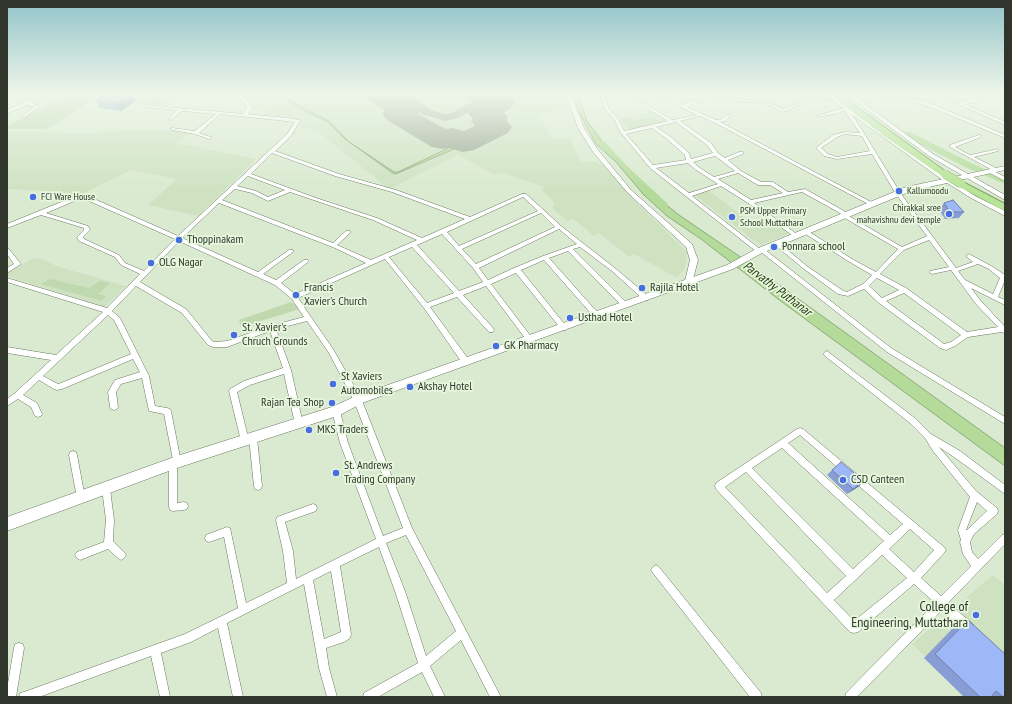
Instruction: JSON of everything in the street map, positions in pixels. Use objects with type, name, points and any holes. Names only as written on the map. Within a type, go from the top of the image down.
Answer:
[{"type":"highway","points":[[876,126],[948,176],[965,181],[1005,200]]},
{"type":"highway","points":[[885,126],[926,156],[948,176]]},
{"type":"highway","points":[[965,181],[1005,208]]},
{"type":"main road","points":[[965,181],[1005,168]]},
{"type":"main road","points":[[7,524],[175,463],[336,411],[358,400],[625,306],[730,267],[761,250],[909,189],[948,176]]},
{"type":"street","points":[[196,133],[204,126]]},
{"type":"street","points":[[7,403],[18,395],[108,311],[179,238],[271,150],[289,135],[295,126]]},
{"type":"street","points":[[580,126],[595,151],[629,190],[689,246],[694,260],[689,281]]},
{"type":"street","points":[[620,126],[652,167],[889,350],[1005,421]]},
{"type":"street","points":[[624,133],[659,126]]},
{"type":"street","points":[[681,126],[709,144],[716,154],[738,171],[760,184],[771,183],[786,193]]},
{"type":"street","points":[[722,126],[872,204]]},
{"type":"street","points":[[857,126],[899,194],[978,302],[1004,330]]},
{"type":"street","points":[[872,126],[948,176],[973,198],[1005,214]]},
{"type":"street","points":[[891,126],[965,181]]},
{"type":"street","points":[[979,126],[1005,137]]},
{"type":"street","points":[[654,127],[687,154],[689,161],[698,169],[750,202],[796,236]]},
{"type":"street","points":[[172,129],[196,133],[210,138]]},
{"type":"street","points":[[863,135],[845,133],[835,136],[818,148],[826,155],[837,158],[873,152]]},
{"type":"street","points":[[979,136],[952,146],[970,156],[989,172],[1005,179]]},
{"type":"street","points":[[271,150],[337,175],[394,191],[470,219]]},
{"type":"street","points":[[970,156],[996,150]]},
{"type":"street","points":[[724,160],[741,153]]},
{"type":"street","points":[[652,167],[689,161],[716,154]]},
{"type":"street","points":[[712,179],[738,171]]},
{"type":"street","points":[[247,174],[375,219],[422,240]]},
{"type":"street","points":[[688,195],[722,184]]},
{"type":"street","points":[[234,187],[254,192],[268,199],[289,190]]},
{"type":"street","points":[[750,202],[801,189],[807,191],[842,212],[845,216],[902,249]]},
{"type":"street","points":[[294,298],[524,195],[559,227],[582,244],[646,298]]},
{"type":"street","points":[[7,226],[72,199],[85,198],[179,238],[277,283],[294,298],[331,351],[358,400],[408,530],[496,697]]},
{"type":"street","points":[[219,201],[334,245],[372,263]]},
{"type":"street","points":[[458,248],[542,211]]},
{"type":"street","points":[[41,213],[86,227],[86,230],[80,237],[81,240],[117,256],[123,264],[144,273]]},
{"type":"street","points":[[475,267],[559,227]]},
{"type":"street","points":[[443,231],[475,267],[530,340]]},
{"type":"street","points":[[334,245],[348,232]]},
{"type":"street","points":[[806,232],[850,260],[904,290],[966,335]]},
{"type":"street","points":[[777,244],[806,268],[844,294],[854,292],[865,286],[902,249],[930,237]]},
{"type":"street","points":[[413,244],[491,330]]},
{"type":"street","points":[[426,306],[457,293],[487,283],[545,257],[582,244]]},
{"type":"street","points":[[568,248],[625,306]]},
{"type":"street","points":[[7,250],[18,264],[7,271]]},
{"type":"street","points":[[258,275],[291,251]]},
{"type":"street","points":[[969,256],[1003,276],[995,297]]},
{"type":"street","points":[[386,257],[426,306],[466,362]]},
{"type":"street","points":[[545,257],[596,315]]},
{"type":"street","points":[[277,283],[306,260]]},
{"type":"street","points":[[932,272],[954,269],[978,262]]},
{"type":"street","points":[[516,269],[564,328]]},
{"type":"street","points":[[7,280],[108,311],[117,318],[144,374],[152,410],[167,411],[175,463],[173,507],[184,506]]},
{"type":"street","points":[[963,282],[1005,302]]},
{"type":"street","points":[[136,283],[184,311],[211,345],[227,344],[272,328],[309,318]]},
{"type":"street","points":[[865,286],[881,301],[942,346],[946,347],[953,344],[966,335],[1004,330]]},
{"type":"street","points":[[881,301],[904,290]]},
{"type":"street","points":[[272,328],[287,370],[299,424]]},
{"type":"street","points":[[7,350],[57,358]]},
{"type":"street","points":[[827,354],[878,396],[913,421],[928,436],[957,454],[1005,490]]},
{"type":"street","points":[[38,376],[58,387],[135,355]]},
{"type":"street","points":[[258,486],[249,440],[233,392],[247,383],[287,370]]},
{"type":"street","points":[[114,407],[112,392],[118,382],[144,374]]},
{"type":"street","points":[[18,395],[34,405],[38,414]]},
{"type":"street","points":[[336,411],[344,443],[400,591],[424,665],[440,697]]},
{"type":"street","points":[[800,431],[941,550],[914,578],[854,628],[719,486],[782,443],[800,431]]},
{"type":"street","points":[[928,436],[936,449],[975,496],[994,511],[971,532],[966,540]]},
{"type":"street","points":[[782,443],[890,541]]},
{"type":"street","points":[[73,455],[81,498]]},
{"type":"street","points":[[746,467],[853,576]]},
{"type":"street","points":[[106,489],[110,520],[109,544],[121,555]]},
{"type":"street","points":[[975,496],[962,530],[966,540],[965,542],[968,554],[977,566]]},
{"type":"street","points":[[292,585],[288,551],[280,520],[313,508]]},
{"type":"street","points":[[827,600],[909,524]]},
{"type":"street","points":[[24,697],[187,638],[381,541],[408,530]]},
{"type":"street","points":[[208,538],[227,531],[243,610]]},
{"type":"street","points":[[850,697],[1005,538]]},
{"type":"street","points":[[80,555],[109,544]]},
{"type":"street","points":[[882,549],[942,602],[976,635]]},
{"type":"street","points":[[320,645],[340,638],[346,634],[335,564]]},
{"type":"street","points":[[656,570],[757,697]]},
{"type":"street","points":[[308,578],[320,645],[332,697]]},
{"type":"street","points":[[222,621],[238,697]]},
{"type":"street","points":[[368,697],[424,665],[462,632]]},
{"type":"street","points":[[11,697],[19,648]]},
{"type":"street","points":[[155,650],[164,697]]},
{"type":"shaded area","points":[[52,126],[47,129],[7,129],[7,127]]},
{"type":"shaded area","points":[[545,126],[552,139],[570,138],[580,162],[596,162],[608,168],[629,195],[687,252],[685,268],[677,278],[634,254],[629,257],[599,233],[594,236],[573,219],[567,221],[552,208],[555,203],[541,190],[544,188],[542,186],[502,173],[495,175],[458,155],[389,189],[316,130],[299,127]]},
{"type":"shaded area","points":[[624,126],[663,126],[629,132]]},
{"type":"shaded area","points":[[626,126],[648,126],[630,130]]},
{"type":"shaded area","points":[[134,130],[190,131],[176,143],[256,159],[198,216],[148,205],[177,179],[131,170],[80,195],[52,191],[7,189],[7,132],[89,133]]},
{"type":"shaded area","name":"PSM Upper Primary School Muttathara","points":[[708,190],[753,224],[769,220],[791,233],[760,245],[693,194]]},
{"type":"shaded area","points":[[34,258],[41,259],[59,267],[126,286],[105,307],[7,276],[7,273]]},
{"type":"shaded area","points":[[50,279],[89,288],[100,281],[110,283],[98,294],[106,296],[102,301],[41,284]]},
{"type":"shaded area","points":[[291,302],[300,309],[241,327],[239,320]]},
{"type":"shaded area","name":"College of Engineering, Muttathara","points":[[993,575],[1005,585],[1005,697],[966,697],[912,644]]},
{"type":"water","points":[[332,126],[334,126],[348,141],[394,172],[398,172],[451,147],[454,149],[394,174],[345,139]]},
{"type":"water","points":[[586,126],[591,126],[613,156],[643,186],[679,215],[739,256],[1005,448],[1005,466],[778,299],[701,239],[667,216],[644,195],[616,162],[596,144]]},
{"type":"building","points":[[953,200],[964,212],[950,212],[944,203]]},
{"type":"building","points":[[841,462],[864,481],[853,489],[832,470]]},
{"type":"building","points":[[968,620],[1005,654],[1005,694],[1003,697],[996,691],[991,697],[980,697],[935,654]]},
{"type":"waterway","name":"Parvathy Puthanar","points":[[907,134],[970,166],[1005,181]]},
{"type":"waterway","name":"Parvathy Puthanar","points":[[602,142],[624,166],[666,205]]},
{"type":"runway","points":[[418,126],[443,140],[452,137],[463,143],[497,127]]},
{"type":"place","name":"Kallumoodu","points":[[899,191]]},
{"type":"place","name":"FCI Ware House","points":[[33,197]]},
{"type":"place","name":"Chirakkal sree mahavishnu devi temple","points":[[949,214]]},
{"type":"place","name":"PSM Upper Primary School Muttathara","points":[[732,217]]},
{"type":"place","name":"Thoppinakam","points":[[179,240]]},
{"type":"place","name":"Ponnara school","points":[[774,247]]},
{"type":"place","name":"OLG Nagar","points":[[151,263]]},
{"type":"place","name":"Rajila Hotel","points":[[642,288]]},
{"type":"place","name":"Francis Xavier's Church","points":[[296,295]]},
{"type":"place","name":"Usthad Hotel","points":[[570,318]]},
{"type":"place","name":"St. Xavier's Chruch Grounds","points":[[234,335]]},
{"type":"place","name":"GK Pharmacy","points":[[496,346]]},
{"type":"place","name":"St Xaviers Automobiles","points":[[333,384]]},
{"type":"place","name":"Akshay Hotel","points":[[410,387]]},
{"type":"place","name":"Rajan Tea Shop","points":[[332,403]]},
{"type":"place","name":"MKS Traders","points":[[309,430]]},
{"type":"place","name":"St. Andrews Trading Company","points":[[336,473]]},
{"type":"place","name":"CSD Canteen","points":[[843,480]]},
{"type":"place","name":"College of Engineering, Muttathara","points":[[976,615]]}]
